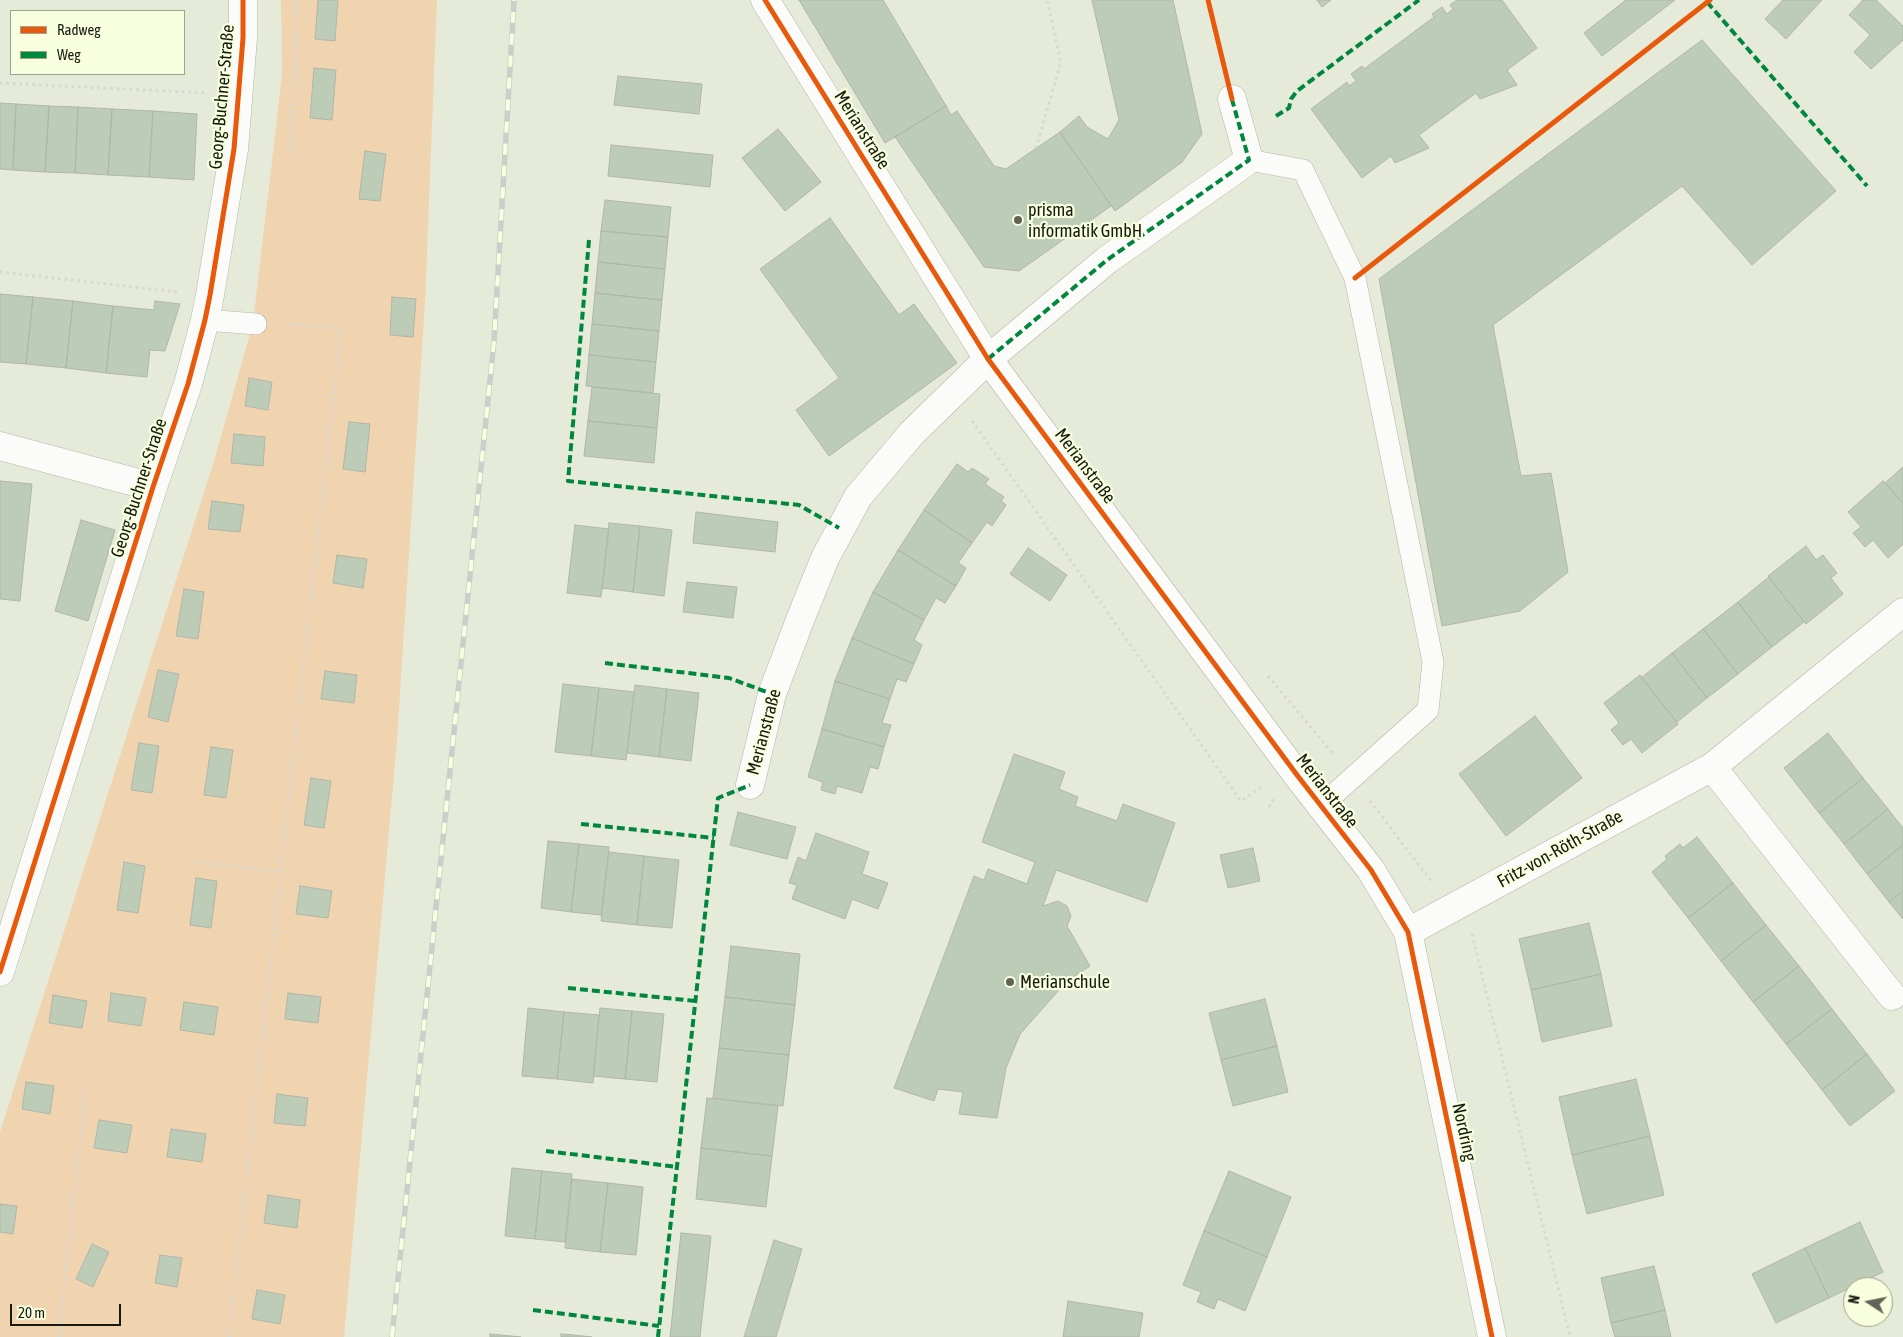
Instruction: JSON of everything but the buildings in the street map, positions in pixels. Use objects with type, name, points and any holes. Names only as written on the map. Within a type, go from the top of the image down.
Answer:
[{"type":"street","name":"Georg-Buchner-Straße","points":[[0,972],[153,487],[188,384],[208,308],[234,149],[243,38],[243,0]]},
{"type":"street","name":"Merianstraße","points":[[765,0],[988,358],[1371,870],[1408,932]]},
{"type":"street","points":[[1232,99],[1249,160]]},
{"type":"street","name":"Merianstraße","points":[[750,785],[772,694],[825,558],[839,528],[858,497],[906,440],[988,358],[1107,260],[1249,160]]},
{"type":"street","points":[[0,446],[153,487]]},
{"type":"street","name":"Fritz-von-Röth-Straße","points":[[1408,932],[1712,766],[1903,612]]},
{"type":"street","points":[[1712,766],[1892,996]]},
{"type":"street","name":"Nordring","points":[[1408,932],[1492,1337]]},
{"type":"lane","name":"Merianstraße","points":[[1249,160],[1303,170],[1355,278],[1433,662],[1428,710],[1322,805]]},
{"type":"lane","points":[[208,308],[256,324]]},
{"type":"path","points":[[295,0],[296,51],[290,150],[296,158]]},
{"type":"path","points":[[1036,148],[1061,62],[1046,0]]},
{"type":"path","points":[[0,83],[238,95]]},
{"type":"path","points":[[0,272],[208,308]]},
{"type":"path","points":[[229,1337],[341,328],[278,323]]},
{"type":"path","points":[[952,394],[1241,801],[1266,783],[1271,789]]},
{"type":"path","points":[[1275,796],[1281,804]]},
{"type":"path","points":[[1371,870],[1405,847]]},
{"type":"path","points":[[196,862],[280,871]]},
{"type":"path","points":[[59,1337],[86,1084]]},
{"type":"shaded area","points":[[281,0],[437,0],[425,302],[397,741],[344,1337],[0,1337],[0,1132],[214,461],[253,323],[282,75]]},
{"type":"railway","points":[[392,1337],[494,341],[514,0]]},
{"type":"marked path","points":[[1276,116],[1289,108],[1291,99],[1297,91],[1419,0]]},
{"type":"marked path","points":[[1707,2],[1867,186]]},
{"type":"marked path","points":[[988,359],[1107,260],[1249,160],[1231,96]]},
{"type":"marked path","points":[[589,240],[568,481],[799,505],[839,528]]},
{"type":"marked path","points":[[605,663],[729,678],[772,694]]},
{"type":"marked path","points":[[658,1337],[718,798],[750,785]]},
{"type":"marked path","points":[[581,824],[714,838]]},
{"type":"marked path","points":[[568,988],[696,1001]]},
{"type":"marked path","points":[[546,1151],[678,1167]]},
{"type":"marked path","points":[[533,1310],[659,1326]]},
{"type":"cycle path","points":[[0,972],[153,487],[188,384],[205,320],[234,149],[243,38],[243,0]]},
{"type":"cycle path","points":[[765,0],[988,359],[1297,775],[1371,870],[1408,932],[1492,1337]]},
{"type":"cycle path","points":[[1208,0],[1232,99]]},
{"type":"cycle path","points":[[1355,278],[1710,0]]},
{"type":"place","name":"prisma informatik GmbH","points":[[1018,220]]},
{"type":"place","name":"Merianschule","points":[[1010,982]]}]
